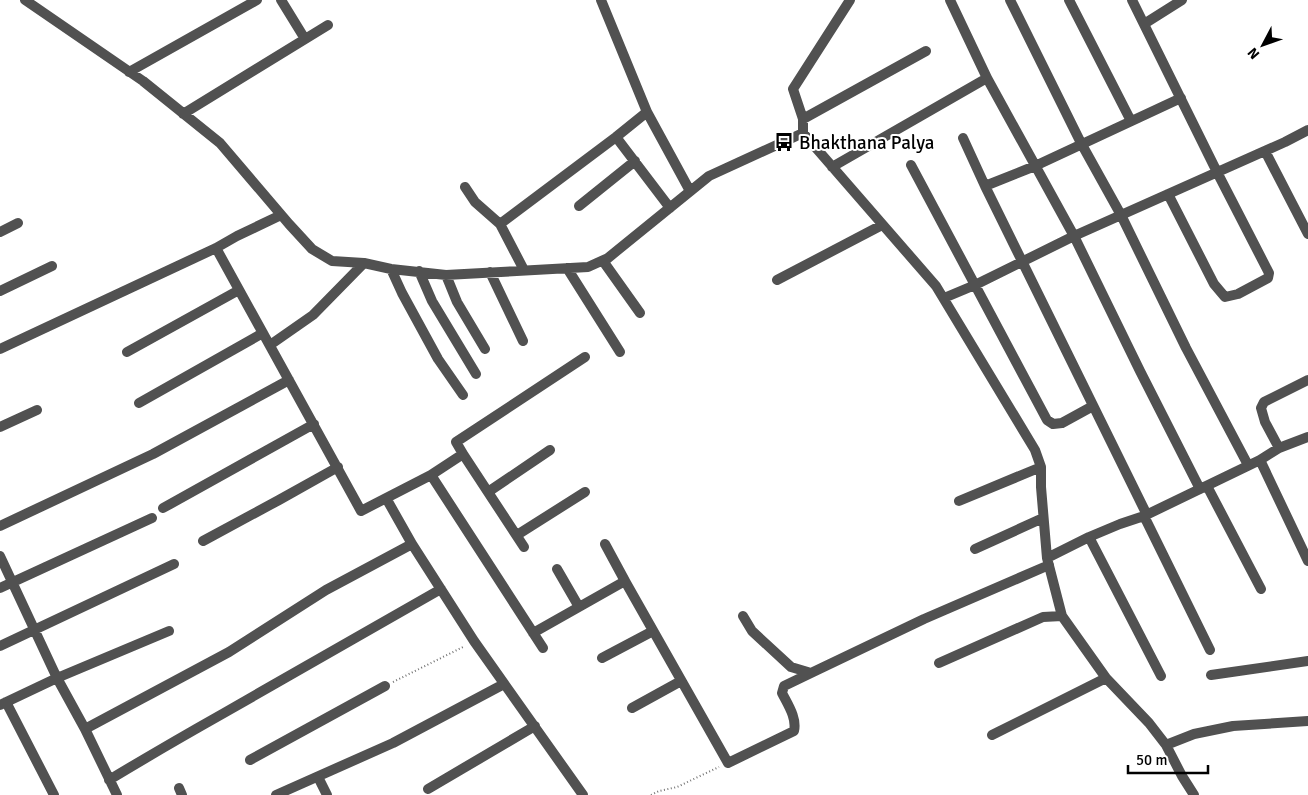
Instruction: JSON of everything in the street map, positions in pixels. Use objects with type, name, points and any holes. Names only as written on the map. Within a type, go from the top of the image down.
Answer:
[{"type":"street","points":[[24,0],[143,82],[220,143],[312,249],[332,261],[364,263],[391,269],[446,275],[588,267],[608,258],[709,176],[803,133]]},
{"type":"street","points":[[129,72],[257,0]]},
{"type":"street","points":[[281,0],[304,39]]},
{"type":"street","points":[[601,0],[647,112],[690,191]]},
{"type":"street","points":[[850,0],[793,89],[802,120],[803,133],[936,286],[1035,450],[1041,466],[1043,518],[1048,562],[1062,616],[1106,678],[1149,723],[1166,745],[1194,795]]},
{"type":"street","points":[[950,0],[987,78],[1074,236],[1140,371],[1261,588]]},
{"type":"street","points":[[1010,0],[1082,144],[1121,215],[1186,348],[1248,465]]},
{"type":"street","points":[[1069,0],[1132,121]]},
{"type":"street","points":[[1132,0],[1269,272],[1268,278],[1238,294],[1225,298],[1214,284],[1168,194]]},
{"type":"street","points":[[1144,24],[1182,0]]},
{"type":"street","points":[[183,114],[328,24]]},
{"type":"street","points":[[802,120],[926,51]]},
{"type":"street","points":[[832,167],[987,78]]},
{"type":"street","points":[[985,186],[1035,166],[1181,98]]},
{"type":"street","points":[[500,224],[647,112]]},
{"type":"street","points":[[944,298],[975,285],[1074,236],[1308,130]]},
{"type":"street","points":[[616,136],[670,208]]},
{"type":"street","points":[[962,138],[1210,650]]},
{"type":"street","points":[[1265,151],[1308,234]]},
{"type":"street","points":[[579,206],[635,161]]},
{"type":"street","points":[[911,165],[1047,420],[1053,424],[1062,423],[1093,406]]},
{"type":"street","points":[[465,187],[475,202],[500,224],[524,270]]},
{"type":"street","points":[[0,349],[216,248],[281,215]]},
{"type":"street","points":[[0,232],[18,223]]},
{"type":"street","points":[[777,280],[882,225]]},
{"type":"street","points":[[216,248],[361,511],[431,475],[463,454]]},
{"type":"street","points":[[603,261],[640,313]]},
{"type":"street","points":[[270,345],[313,315],[364,263]]},
{"type":"street","points":[[0,291],[52,266]]},
{"type":"street","points":[[567,268],[620,352]]},
{"type":"street","points":[[391,269],[438,359],[463,395]]},
{"type":"street","points":[[418,271],[432,301],[476,374]]},
{"type":"street","points":[[490,272],[523,341]]},
{"type":"street","points":[[446,275],[457,302],[485,349]]},
{"type":"street","points":[[127,352],[238,290]]},
{"type":"street","points":[[139,403],[263,334]]},
{"type":"street","points":[[524,547],[456,442],[585,357]]},
{"type":"street","points":[[0,526],[153,454],[289,380]]},
{"type":"street","points":[[1279,448],[1265,422],[1261,408],[1264,402],[1308,380]]},
{"type":"street","points":[[0,427],[37,410]]},
{"type":"street","points":[[163,508],[314,424]]},
{"type":"street","points":[[605,544],[728,763],[794,731],[796,724],[782,693],[784,686],[1048,562],[1089,537],[1146,515],[1260,460],[1279,448],[1308,438]]},
{"type":"street","points":[[488,492],[550,450]]},
{"type":"street","points":[[1260,460],[1308,561]]},
{"type":"street","points":[[959,501],[1041,466]]},
{"type":"street","points":[[203,541],[338,467]]},
{"type":"street","points":[[431,475],[543,648]]},
{"type":"street","points":[[517,535],[585,492]]},
{"type":"street","points":[[386,498],[412,544],[474,641],[583,795]]},
{"type":"street","points":[[0,588],[152,518]]},
{"type":"street","points":[[975,549],[1043,518]]},
{"type":"street","points":[[1089,537],[1161,676]]},
{"type":"street","points":[[85,729],[229,652],[326,590],[412,544]]},
{"type":"street","points":[[0,556],[57,678],[85,729],[117,795]]},
{"type":"street","points":[[0,646],[174,564]]},
{"type":"street","points":[[557,568],[579,607]]},
{"type":"street","points":[[533,633],[625,581]]},
{"type":"street","points":[[109,780],[155,751],[441,589]]},
{"type":"street","points":[[743,616],[752,631],[791,667],[811,673]]},
{"type":"street","points":[[939,663],[1043,617],[1062,616]]},
{"type":"street","points":[[54,795],[3,704],[57,678],[169,631]]},
{"type":"street","points":[[602,658],[653,631]]},
{"type":"street","points":[[1211,675],[1308,662]]},
{"type":"street","points":[[992,735],[1106,678]]},
{"type":"street","points":[[632,708],[681,681]]},
{"type":"street","points":[[276,795],[393,743],[504,684]]},
{"type":"street","points":[[250,760],[385,686]]},
{"type":"street","points":[[1166,745],[1194,734],[1233,726],[1308,721]]},
{"type":"street","points":[[428,788],[534,726]]},
{"type":"street","points":[[318,777],[327,795]]},
{"type":"path","points":[[385,686],[474,641]]},
{"type":"path","points":[[651,795],[677,787],[728,763]]},
{"type":"place","name":"Bhakthana Palya","points":[[784,142]]}]
